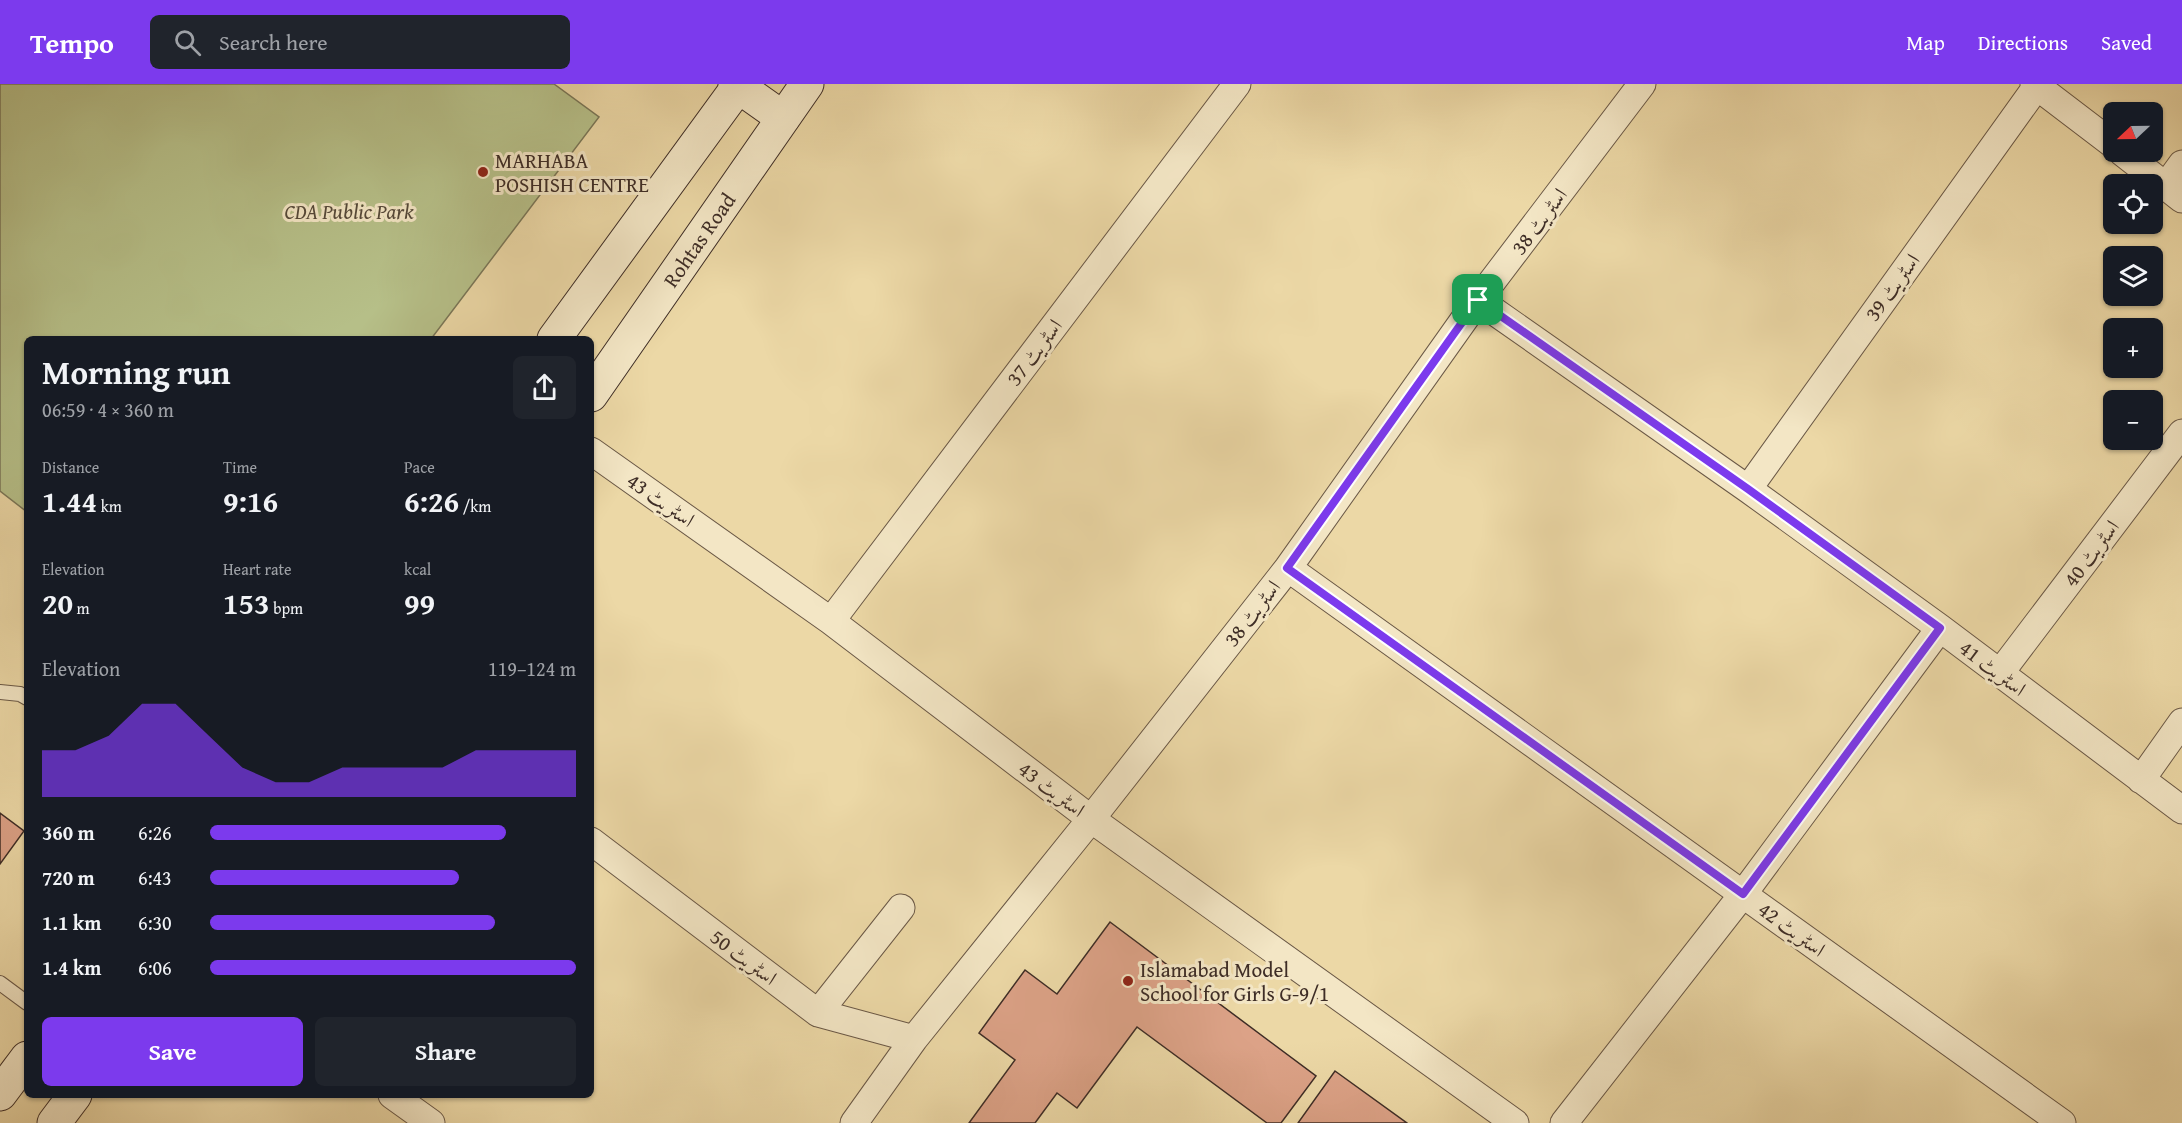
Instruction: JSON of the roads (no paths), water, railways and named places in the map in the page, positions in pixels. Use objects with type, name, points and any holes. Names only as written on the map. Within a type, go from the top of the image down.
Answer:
[{"type":"main road","name":"Rohtas Road","points":[[594,391],[807,84]]},
{"type":"main road","points":[[556,336],[738,85],[783,118]]},
{"type":"main road","points":[[0,1094],[24,1062]]},
{"type":"main road","points":[[54,1123],[73,1098]]},
{"type":"street","name":"اسٹریٹ 37","points":[[831,621],[1237,84]]},
{"type":"street","name":"اسٹریٹ 38","points":[[854,1123],[914,1039],[1092,819],[1287,568],[1478,300],[1642,84]]},
{"type":"street","points":[[2035,85],[2103,137]]},
{"type":"street","name":"اسٹریٹ 39","points":[[1748,489],[2035,85]]},
{"type":"street","points":[[2135,162],[2174,192],[2182,164]]},
{"type":"street","name":"اسٹریٹ 41","points":[[1478,300],[1748,489],[1940,628],[2182,810]]},
{"type":"street","name":"اسٹریٹ 40","points":[[2000,674],[2182,433]]},
{"type":"street","name":"اسٹریٹ 43","points":[[594,452],[831,621],[1092,819],[1515,1123]]},
{"type":"street","name":"اسٹریٹ 42","points":[[1287,568],[2062,1123]]},
{"type":"street","points":[[1564,1123],[1743,894],[1940,628]]},
{"type":"street","points":[[2141,780],[2182,722]]},
{"type":"street","name":"اسٹریٹ 50","points":[[594,844],[818,1013],[914,1039]]},
{"type":"street","points":[[818,1013],[901,908]]},
{"type":"street","points":[[396,1098],[431,1123]]},
{"type":"lane","points":[[0,692],[24,696]]},
{"type":"lane","points":[[0,983],[24,1002]]},
{"type":"place","name":"MARHABA POSHISH CENTRE","points":[[483,172]]},
{"type":"place","name":"Islamabad Model School for Girls G-9/1","points":[[1128,981]]},
{"type":"park label","name":"CDA Public Park","points":[[349,211]]}]
